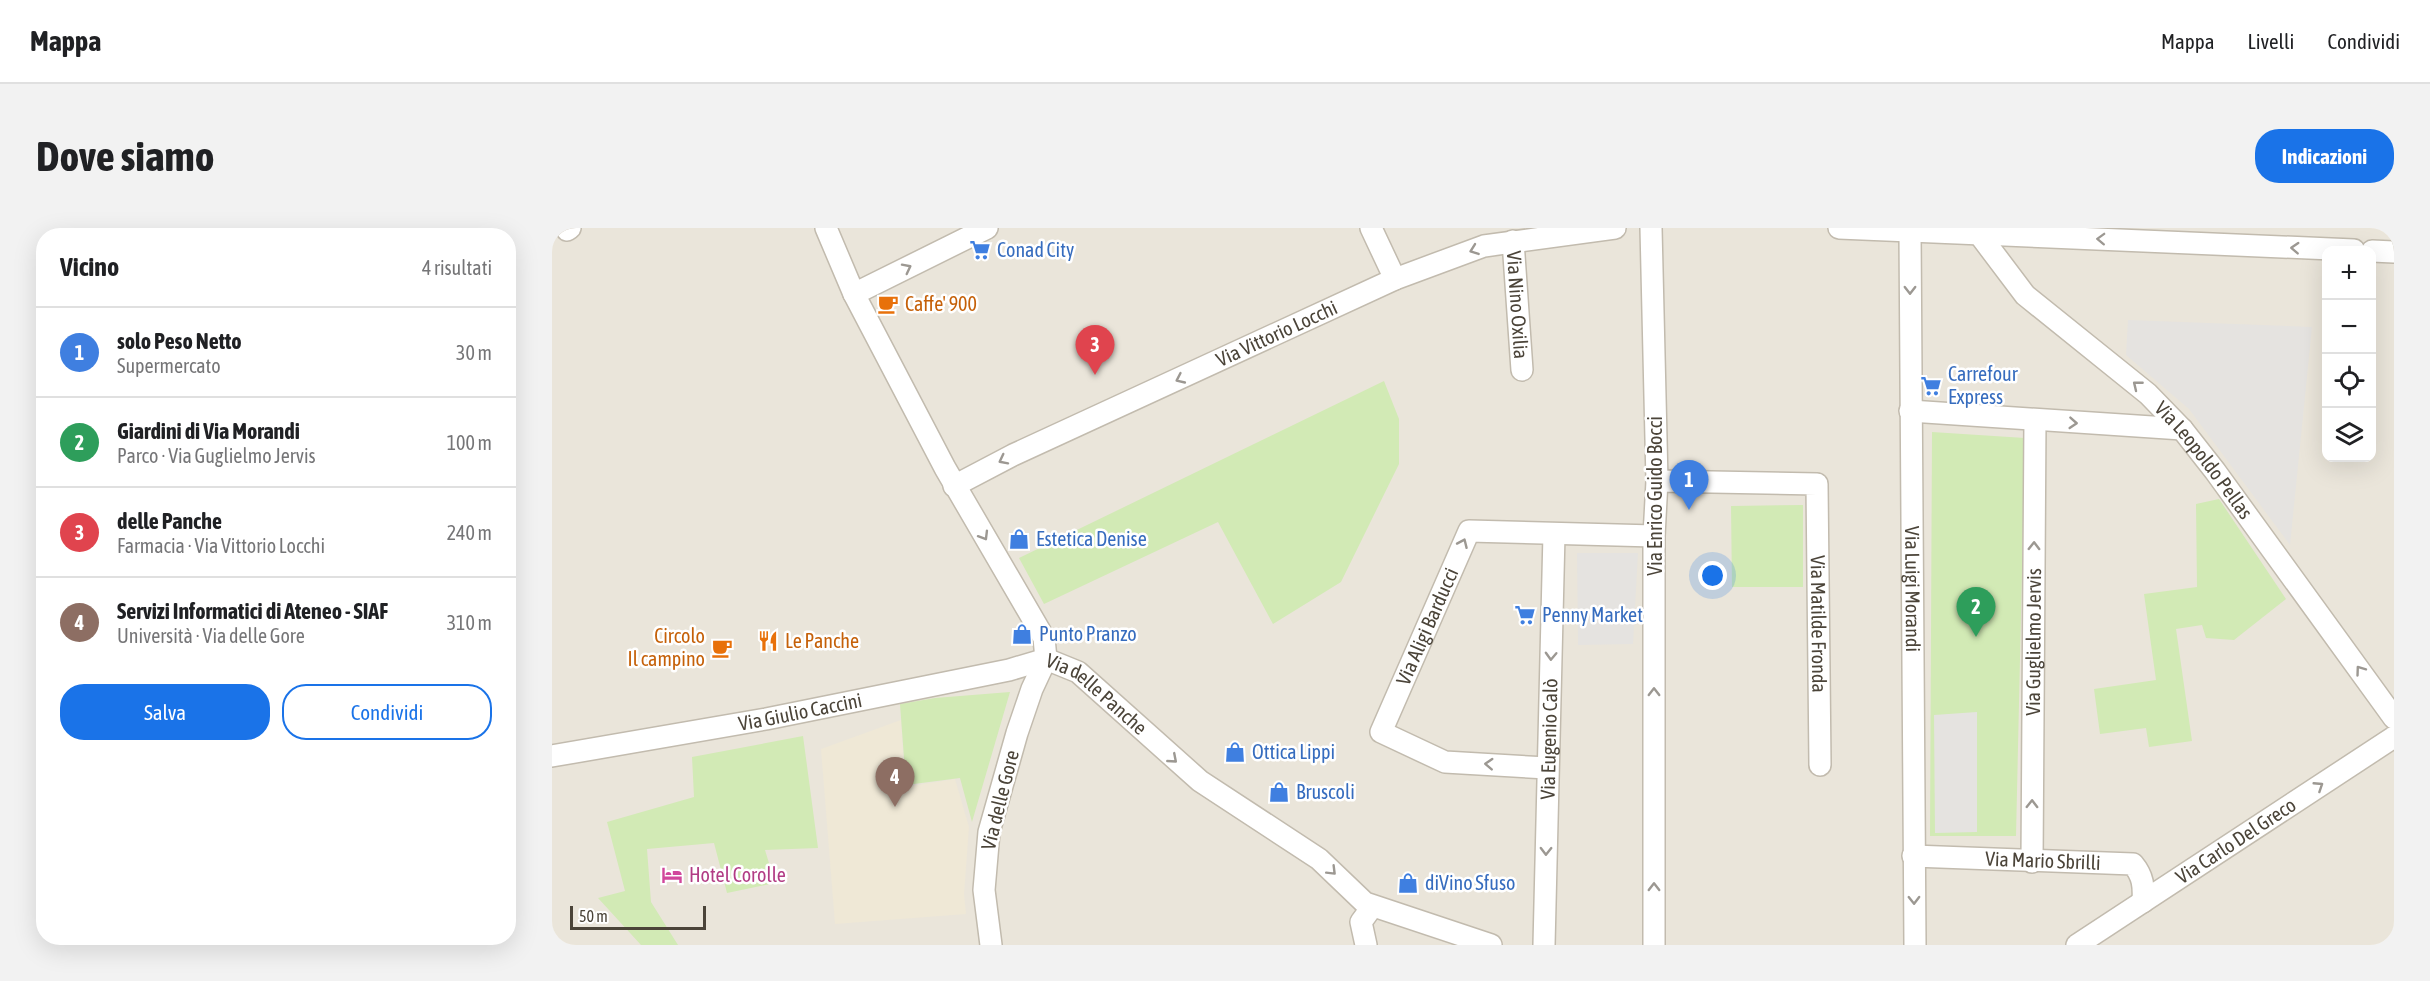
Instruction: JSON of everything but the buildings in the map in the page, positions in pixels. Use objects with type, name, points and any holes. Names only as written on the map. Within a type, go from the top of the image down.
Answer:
[{"type":"street","name":"Via delle Panche","points":[[826,228],[854,294],[954,486],[1044,638],[1046,659],[1078,672],[1200,781],[1319,859],[1359,899],[1372,907],[1491,945]]},
{"type":"street","points":[[854,294],[987,228]]},
{"type":"street","points":[[1371,228],[1395,279]]},
{"type":"street","name":"Via Vittorio Locchi","points":[[954,486],[1013,455],[1395,279],[1484,246],[1612,228]]},
{"type":"street","name":"Via Enrico Guido Bocci","points":[[1651,228],[1657,481],[1654,536],[1654,945]]},
{"type":"street","points":[[1839,228],[2322,249]]},
{"type":"street","name":"Via Luigi Morandi","points":[[1910,232],[1915,945]]},
{"type":"street","name":"Via Leopoldo Pellas","points":[[1979,234],[2025,295],[2148,394],[2181,429],[2215,471],[2394,718]]},
{"type":"street","name":"Via Nino Oxilia","points":[[1513,241],[1522,370]]},
{"type":"street","points":[[2376,251],[2394,252]]},
{"type":"street","points":[[1910,411],[2181,429]]},
{"type":"street","name":"Via Guglielmo Jervis","points":[[2032,862],[2035,420]]},
{"type":"street","name":"Via Matilde Fronda","points":[[1657,481],[1817,484],[1820,765]]},
{"type":"street","name":"Via Aligi Barducci","points":[[1547,768],[1445,762],[1381,732],[1469,531],[1654,536]]},
{"type":"street","name":"Via Eugenio Calò","points":[[1544,945],[1554,534]]},
{"type":"street","name":"Via Giulio Caccini","points":[[552,756],[766,719],[1009,670],[1046,659]]},
{"type":"street","name":"Via delle Gore","points":[[991,945],[984,890],[985,862],[992,816],[1032,689],[1046,659]]},
{"type":"street","name":"Via Carlo Del Greco","points":[[2078,945],[2394,736]]},
{"type":"street","name":"Via Mario Sbrilli","points":[[1913,856],[2133,864],[2144,886],[2143,902]]},
{"type":"street","points":[[1366,945],[1361,922],[1372,907]]},
{"type":"shaded area","points":[[552,228],[2394,228],[2394,945],[563,945],[552,937]]},
{"type":"shaded area","points":[[2128,320],[2312,327],[2290,545],[2189,409],[2126,355]]},
{"type":"shaded area","points":[[1577,553],[1638,553],[1633,644],[1578,645]]},
{"type":"shaded area","points":[[1977,712],[1977,832],[1935,833],[1934,715]]},
{"type":"shaded area","points":[[901,720],[905,787],[955,779],[969,827],[964,894],[966,914],[835,924],[821,749]]},
{"type":"green space","points":[[1384,381],[1399,419],[1399,464],[1341,582],[1273,624],[1218,522],[1044,604],[1019,558]]},
{"type":"green space","points":[[1932,432],[2025,438],[2016,836],[1930,836]]},
{"type":"green space","points":[[2219,499],[2286,599],[2234,640],[2206,638],[2202,625],[2176,629],[2192,741],[2149,747],[2146,728],[2100,734],[2094,689],[2156,680],[2144,594],[2197,587],[2196,504]]},
{"type":"green space","points":[[1803,505],[1803,587],[1732,587],[1731,506]]},
{"type":"green space","points":[[1010,692],[972,822],[960,778],[906,785],[900,704],[935,698]]},
{"type":"green space","points":[[803,736],[818,848],[765,850],[775,883],[727,893],[714,843],[647,849],[651,902],[678,945],[641,945],[598,898],[625,891],[607,822],[694,797],[692,757]]},
{"type":"place","name":"Conad City","points":[[980,250]]},
{"type":"place","name":"Caffe' 900","points":[[888,304]]},
{"type":"place","name":"delle Panche","points":[[1095,375]]},
{"type":"place","name":"Carrefour Express","points":[[1931,386]]},
{"type":"place","name":"solo Peso Netto","points":[[1689,510]]},
{"type":"place","name":"Estetica Denise","points":[[1019,539]]},
{"type":"place","name":"Penny Market","points":[[1525,615]]},
{"type":"place","name":"Punto Pranzo","points":[[1022,634]]},
{"type":"place","name":"Giardini di Via Morandi","points":[[1976,637]]},
{"type":"place","name":"Le Panche","points":[[768,641]]},
{"type":"place","name":"Circolo Il campino","points":[[722,648]]},
{"type":"place","name":"Ottica Lippi","points":[[1235,752]]},
{"type":"place","name":"Bruscoli","points":[[1279,792]]},
{"type":"place","name":"Servizi Informatici di Ateneo - SIAF","points":[[895,807]]},
{"type":"place","name":"Hotel Corolle","points":[[672,875]]},
{"type":"place","name":"diVino Sfuso","points":[[1408,883]]}]
